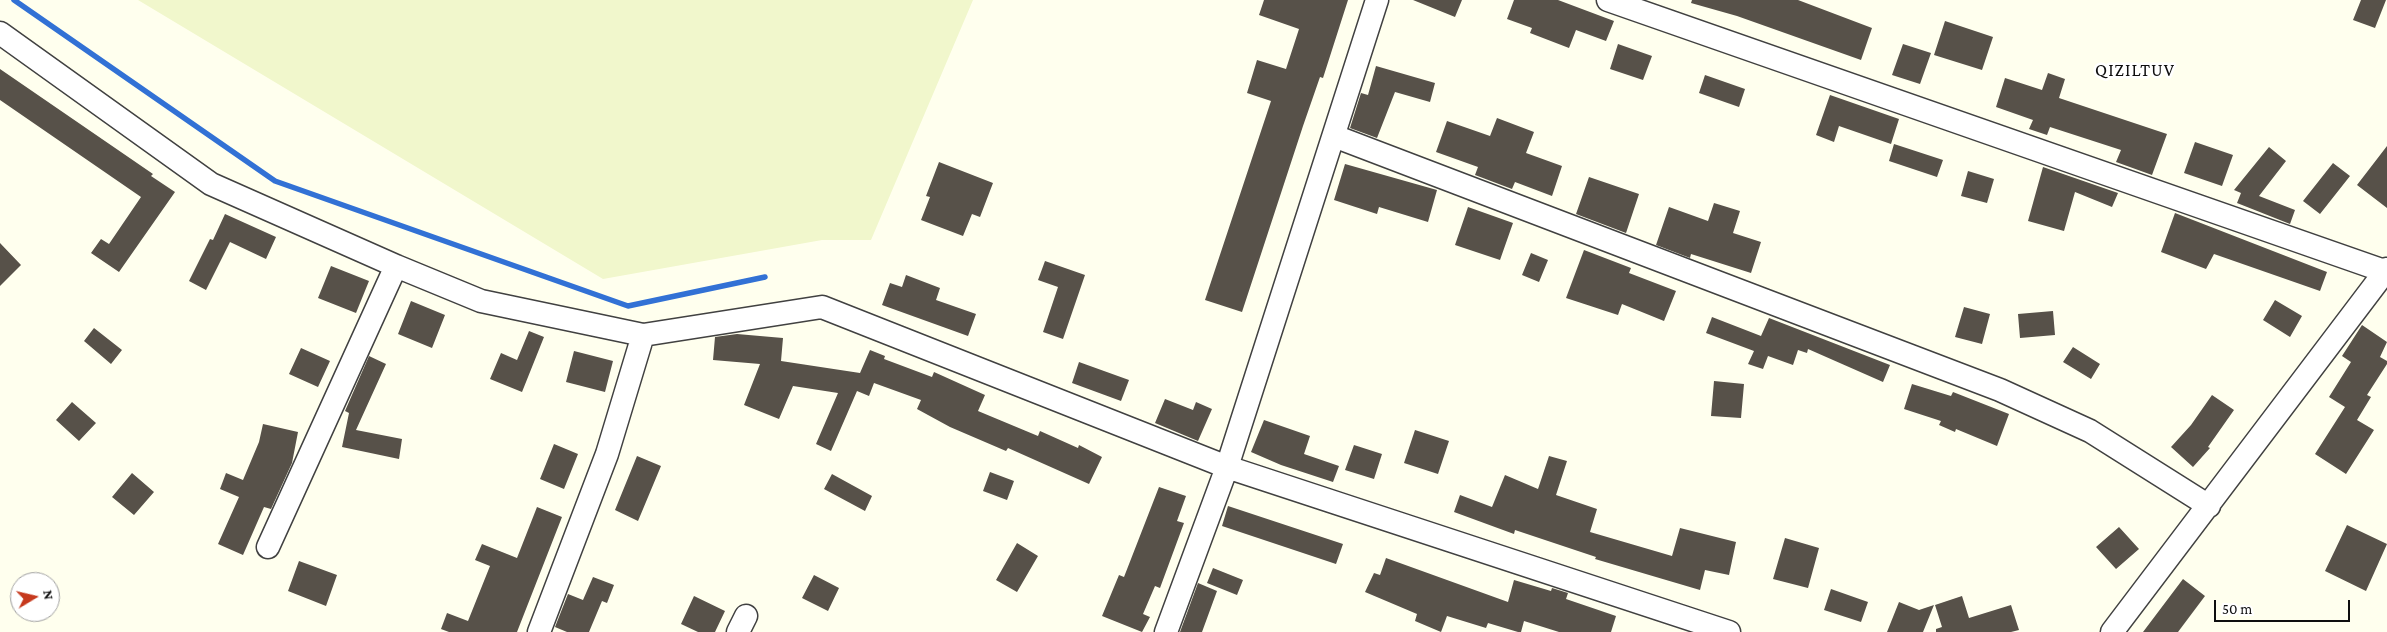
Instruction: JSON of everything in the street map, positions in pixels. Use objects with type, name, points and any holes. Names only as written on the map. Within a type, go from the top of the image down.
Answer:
[{"type":"street","points":[[1166,632],[1227,467],[1377,0]]},
{"type":"street","points":[[1608,0],[2386,271],[2112,632]]},
{"type":"street","points":[[0,33],[211,184],[396,266],[481,301],[643,335],[822,307],[1227,467],[1729,632]]},
{"type":"street","points":[[1334,136],[2000,390],[2090,431],[2209,506]]},
{"type":"street","points":[[268,547],[396,266]]},
{"type":"street","points":[[539,632],[607,454],[643,335]]},
{"type":"green space","points":[[138,0],[973,0],[871,240],[822,240],[603,279]]},
{"type":"building","points":[[1264,0],[1348,0],[1323,78],[1320,77],[1303,126],[1242,312],[1205,300],[1271,101],[1247,93],[1257,60],[1286,69],[1299,29],[1259,15]]},
{"type":"building","points":[[1413,0],[1462,0],[1455,17]]},
{"type":"building","points":[[1514,0],[1558,0],[1614,21],[1606,41],[1576,30],[1569,48],[1530,33],[1532,28],[1507,19]]},
{"type":"building","points":[[1692,0],[1798,0],[1872,28],[1861,60],[1737,16],[1691,3]]},
{"type":"building","points":[[2361,0],[2386,0],[2375,28],[2353,20]]},
{"type":"building","points":[[1945,21],[1993,37],[1982,70],[1934,55]]},
{"type":"building","points":[[1618,44],[1652,56],[1643,80],[1610,69]]},
{"type":"building","points":[[1903,44],[1931,53],[1920,84],[1892,75]]},
{"type":"building","points":[[1376,66],[1435,83],[1430,102],[1395,92],[1377,138],[1350,128],[1361,93],[1368,95]]},
{"type":"building","points":[[0,69],[153,174],[151,176],[175,192],[119,272],[91,253],[101,239],[109,244],[141,197],[0,100]]},
{"type":"building","points":[[2048,73],[2065,79],[2059,98],[2167,134],[2152,175],[2116,162],[2121,150],[2050,127],[2047,135],[2029,129],[2033,120],[1996,107],[2005,78],[2042,90]]},
{"type":"building","points":[[1705,75],[1745,89],[1739,107],[1699,93]]},
{"type":"building","points":[[1830,95],[1899,119],[1891,144],[1839,126],[1834,142],[1816,135]]},
{"type":"building","points":[[1497,118],[1534,132],[1526,153],[1562,166],[1552,196],[1515,182],[1512,189],[1475,175],[1478,167],[1436,152],[1447,121],[1490,136]]},
{"type":"building","points":[[2195,142],[2233,155],[2222,186],[2184,173]]},
{"type":"building","points":[[1894,144],[1943,160],[1937,177],[1889,161]]},
{"type":"building","points":[[2387,146],[2387,208],[2357,185]]},
{"type":"building","points":[[2269,147],[2286,161],[2259,196],[2295,210],[2290,224],[2237,203],[2241,193],[2234,190]]},
{"type":"building","points":[[939,162],[993,183],[980,217],[972,214],[963,236],[921,220],[930,197],[926,196]]},
{"type":"building","points":[[2333,163],[2350,176],[2320,214],[2303,201]]},
{"type":"building","points":[[1345,164],[1437,190],[1428,222],[1379,207],[1377,214],[1334,200]]},
{"type":"building","points":[[2043,167],[2118,193],[2112,207],[2075,192],[2064,231],[2028,221]]},
{"type":"building","points":[[1968,171],[1994,179],[1987,203],[1961,196]]},
{"type":"building","points":[[1589,177],[1639,194],[1626,233],[1576,214]]},
{"type":"building","points":[[1714,203],[1740,211],[1733,233],[1761,242],[1751,273],[1691,254],[1690,258],[1656,245],[1669,207],[1708,221]]},
{"type":"building","points":[[1468,207],[1513,223],[1500,260],[1455,245]]},
{"type":"building","points":[[2175,213],[2327,272],[2320,291],[2214,254],[2206,269],[2161,252]]},
{"type":"building","points":[[225,214],[276,237],[266,259],[230,242],[206,290],[189,281],[210,239],[213,240]]},
{"type":"building","points":[[0,243],[21,265],[0,286]]},
{"type":"building","points":[[1584,250],[1631,268],[1629,273],[1676,291],[1664,321],[1622,304],[1618,315],[1566,298]]},
{"type":"building","points":[[1531,253],[1548,260],[1539,282],[1522,275]]},
{"type":"building","points":[[1045,261],[1085,275],[1063,339],[1043,332],[1058,287],[1038,280]]},
{"type":"building","points":[[331,266],[369,281],[356,313],[318,298]]},
{"type":"building","points":[[906,275],[940,288],[936,300],[976,314],[968,336],[882,305],[890,283],[902,287]]},
{"type":"building","points":[[2275,300],[2302,316],[2290,337],[2263,320]]},
{"type":"building","points":[[411,301],[445,315],[432,348],[398,334]]},
{"type":"building","points":[[1964,307],[1990,314],[1982,344],[1955,337]]},
{"type":"building","points":[[2053,311],[2055,335],[2020,338],[2018,314]]},
{"type":"building","points":[[1712,317],[1761,336],[1769,318],[1890,365],[1883,382],[1808,349],[1807,353],[1798,350],[1793,365],[1768,356],[1763,369],[1748,364],[1754,351],[1706,333]]},
{"type":"building","points":[[2362,325],[2387,342],[2380,357],[2387,361],[2387,364],[2367,395],[2371,397],[2357,420],[2374,430],[2346,474],[2315,454],[2345,407],[2329,397],[2351,362],[2342,356]]},
{"type":"building","points":[[94,328],[122,350],[111,364],[84,341]]},
{"type":"building","points":[[529,331],[544,337],[522,392],[490,379],[501,353],[517,360]]},
{"type":"building","points":[[737,334],[783,338],[781,361],[860,373],[870,350],[885,356],[884,359],[932,377],[934,372],[985,395],[978,411],[1038,436],[1040,431],[1078,448],[1079,445],[1102,457],[1089,484],[1008,448],[1006,451],[950,427],[917,409],[921,400],[874,383],[869,396],[857,391],[831,451],[816,444],[838,393],[793,386],[779,419],[744,405],[760,364],[713,360],[715,337]]},
{"type":"building","points":[[2073,347],[2100,364],[2091,379],[2063,362]]},
{"type":"building","points":[[301,348],[330,361],[318,387],[289,374]]},
{"type":"building","points":[[574,351],[613,361],[605,392],[566,382]]},
{"type":"building","points":[[369,356],[386,364],[356,430],[402,439],[399,459],[342,447],[349,413],[345,411]]},
{"type":"building","points":[[1079,362],[1129,380],[1121,401],[1072,383]]},
{"type":"building","points":[[1714,381],[1744,384],[1741,418],[1711,416]]},
{"type":"building","points":[[1912,384],[1951,396],[1953,392],[2009,414],[1997,446],[1956,429],[1955,432],[1939,425],[1941,421],[1904,409]]},
{"type":"building","points":[[2212,395],[2234,410],[2208,447],[2210,448],[2193,467],[2171,447],[2191,425]]},
{"type":"building","points":[[1165,399],[1193,410],[1196,402],[1212,409],[1198,441],[1155,423]]},
{"type":"building","points":[[72,402],[96,423],[79,441],[56,420]]},
{"type":"building","points":[[1264,420],[1310,436],[1304,454],[1339,466],[1333,482],[1281,465],[1251,452]]},
{"type":"building","points":[[263,424],[298,432],[292,463],[271,509],[264,507],[243,555],[218,544],[239,497],[220,489],[226,473],[243,480],[259,442]]},
{"type":"building","points":[[1415,430],[1449,441],[1438,474],[1404,463]]},
{"type":"building","points":[[554,444],[578,454],[564,489],[540,479]]},
{"type":"building","points":[[1354,445],[1382,454],[1374,479],[1345,470]]},
{"type":"building","points":[[637,456],[661,466],[638,521],[615,510]]},
{"type":"building","points":[[1549,456],[1567,461],[1556,495],[1597,509],[1590,532],[1672,556],[1680,528],[1736,542],[1729,575],[1705,570],[1700,590],[1595,559],[1596,557],[1515,530],[1514,534],[1454,512],[1460,495],[1492,507],[1505,475],[1538,489]]},
{"type":"building","points":[[990,472],[1014,481],[1007,500],[983,491]]},
{"type":"building","points":[[132,473],[154,492],[134,515],[112,497]]},
{"type":"building","points":[[832,474],[872,496],[865,511],[824,489]]},
{"type":"building","points":[[1159,487],[1186,496],[1177,521],[1184,523],[1160,588],[1155,586],[1143,614],[1150,617],[1142,632],[1102,616],[1119,575],[1124,577]]},
{"type":"building","points":[[1228,506],[1343,544],[1336,564],[1222,526]]},
{"type":"building","points":[[537,507],[562,517],[517,632],[449,632],[441,629],[447,613],[468,621],[490,566],[475,560],[482,544],[517,558]]},
{"type":"building","points":[[2347,525],[2387,544],[2366,591],[2325,571]]},
{"type":"building","points":[[2119,527],[2139,549],[2116,569],[2096,547]]},
{"type":"building","points":[[1785,538],[1819,548],[1808,588],[1773,579]]},
{"type":"building","points":[[1017,543],[1038,556],[1017,592],[996,580]]},
{"type":"building","points":[[1386,558],[1508,602],[1514,580],[1551,591],[1552,588],[1568,593],[1566,599],[1616,616],[1611,632],[1559,632],[1524,621],[1521,632],[1518,632],[1488,623],[1486,628],[1447,616],[1441,632],[1415,621],[1417,614],[1365,592],[1374,573],[1380,575]]},
{"type":"building","points":[[299,561],[337,575],[326,606],[288,591]]},
{"type":"building","points":[[1213,568],[1243,580],[1237,595],[1207,583]]},
{"type":"building","points":[[814,575],[839,588],[828,611],[802,598]]},
{"type":"building","points":[[593,577],[614,585],[607,603],[602,601],[589,632],[567,632],[555,627],[568,594],[583,600]]},
{"type":"building","points":[[2183,579],[2205,596],[2178,632],[2143,632]]},
{"type":"building","points":[[1198,583],[1217,591],[1202,632],[1180,632]]},
{"type":"building","points":[[1831,589],[1868,602],[1861,622],[1824,610]]},
{"type":"building","points":[[694,596],[725,611],[715,632],[698,632],[681,624]]},
{"type":"building","points":[[1962,596],[1969,618],[2011,605],[2019,630],[2011,632],[1936,632],[1936,629],[1942,627],[1935,605]]},
{"type":"building","points":[[1899,602],[1919,610],[1934,605],[1923,632],[1887,632]]},
{"type":"waterway","points":[[14,0],[275,181],[628,306],[765,277]]},
{"type":"district","name":"QIZILTUV","points":[[2135,70]]}]
